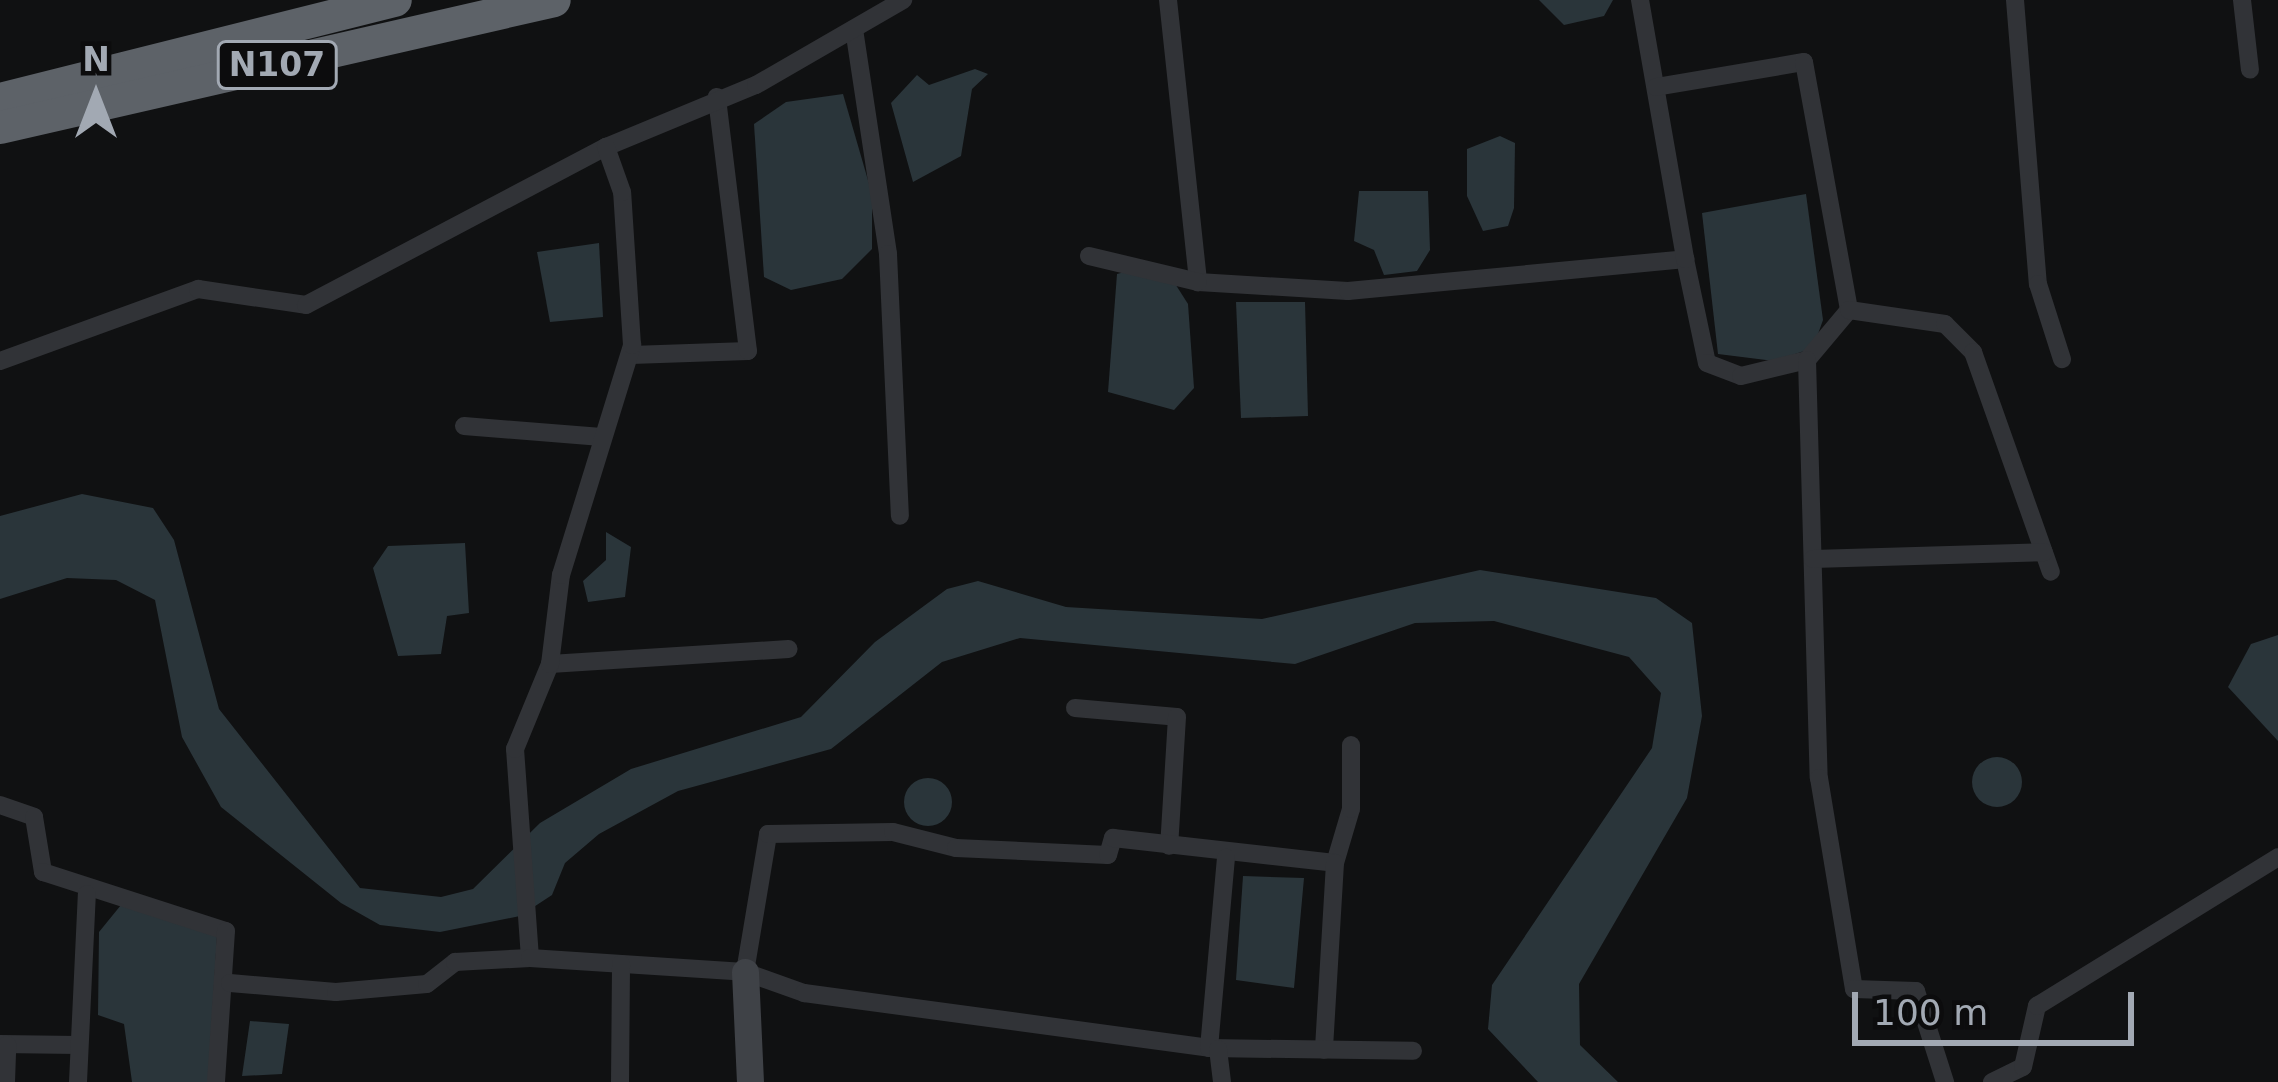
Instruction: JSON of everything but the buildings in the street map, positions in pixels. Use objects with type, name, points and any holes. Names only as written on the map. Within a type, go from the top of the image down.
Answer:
[{"type":"highway","name":"N107","points":[[0,99],[395,0]]},
{"type":"highway","name":"N107","points":[[0,127],[554,0]]},
{"type":"street","points":[[0,361],[198,290],[306,305],[606,147],[717,98],[903,0]]},
{"type":"street","points":[[1168,0],[1198,282]]},
{"type":"street","points":[[1640,0],[1706,363],[1742,376],[1807,360],[1849,310]]},
{"type":"street","points":[[2015,0],[2038,284],[2062,358]]},
{"type":"street","points":[[2242,0],[2250,70]]},
{"type":"street","points":[[854,29],[888,254],[900,517]]},
{"type":"street","points":[[1656,87],[1804,62],[1849,310]]},
{"type":"street","points":[[631,355],[748,351],[717,98]]},
{"type":"street","points":[[530,958],[515,749],[550,664],[561,575],[631,355],[622,192],[606,147]]},
{"type":"street","points":[[1089,256],[1198,282],[1348,291],[1685,259]]},
{"type":"street","points":[[1849,310],[1945,324],[1961,337],[1988,378],[2051,572]]},
{"type":"street","points":[[1807,360],[1819,778],[1854,989],[1916,991],[1945,1082]]},
{"type":"street","points":[[464,426],[602,437]]},
{"type":"street","points":[[1813,560],[2044,552]]},
{"type":"street","points":[[550,664],[789,649]]},
{"type":"street","points":[[1075,708],[1177,717],[1169,846]]},
{"type":"street","points":[[1324,1050],[1335,863],[1352,809],[1351,745]]},
{"type":"street","points":[[0,805],[28,810],[43,872],[87,894],[210,919],[226,931],[230,982],[217,1082]]},
{"type":"street","points":[[750,1082],[745,972],[768,834],[893,832],[956,848],[1108,855],[1113,838],[1226,858],[1335,863]]},
{"type":"street","points":[[1992,1082],[2023,1067],[2037,1006],[2278,857]]},
{"type":"street","points":[[1222,1082],[1214,1048],[1226,858]]},
{"type":"street","points":[[78,1082],[87,894]]},
{"type":"street","points":[[230,982],[336,992],[428,984],[455,962],[530,958],[745,972],[804,992],[1214,1048],[1413,1051]]},
{"type":"street","points":[[620,1082],[621,964]]},
{"type":"street","points":[[6,1082],[3,1045],[79,1046]]},
{"type":"shaded area","points":[[1539,0],[1613,0],[1604,16],[1564,25]]},
{"type":"shaded area","points":[[975,69],[988,74],[972,89],[961,156],[913,182],[891,103],[917,75],[929,85]]},
{"type":"shaded area","points":[[843,94],[872,194],[872,249],[842,279],[791,290],[764,277],[754,124],[786,102]]},
{"type":"shaded area","points":[[1500,136],[1515,143],[1514,208],[1508,226],[1483,231],[1467,196],[1467,149]]},
{"type":"shaded area","points":[[1359,191],[1428,191],[1430,250],[1417,271],[1384,275],[1374,250],[1354,241]]},
{"type":"shaded area","points":[[1806,194],[1823,320],[1813,348],[1774,361],[1718,354],[1702,213]]},
{"type":"shaded area","points":[[599,243],[603,317],[550,322],[537,252]]},
{"type":"shaded area","points":[[1132,270],[1174,282],[1188,304],[1194,388],[1174,410],[1108,392],[1117,274]]},
{"type":"shaded area","points":[[1236,302],[1305,302],[1308,416],[1241,418]]},
{"type":"shaded area","points":[[82,494],[153,508],[174,540],[219,709],[360,888],[441,897],[473,889],[540,823],[631,769],[801,717],[875,642],[947,589],[978,581],[1066,607],[1262,619],[1480,570],[1656,598],[1692,623],[1702,716],[1687,798],[1579,984],[1580,1045],[1618,1082],[1538,1082],[1488,1029],[1492,985],[1652,748],[1661,693],[1629,657],[1494,621],[1415,623],[1295,664],[1020,638],[942,662],[831,749],[678,791],[599,834],[565,863],[552,895],[520,916],[440,932],[380,925],[341,903],[221,807],[182,737],[155,600],[116,580],[67,578],[0,599],[0,516]]},
{"type":"shaded area","points":[[606,532],[631,547],[625,597],[588,602],[583,581],[606,560]]},
{"type":"shaded area","points":[[465,543],[469,613],[447,616],[441,654],[398,656],[373,568],[388,546]]},
{"type":"shaded area","points":[[2278,635],[2278,741],[2228,687],[2251,644]]},
{"type":"shaded area","points":[[1997,757],[2015,764],[2022,782],[2015,800],[1997,807],[1979,800],[1972,782],[1979,764]]},
{"type":"shaded area","points":[[928,778],[945,785],[952,802],[945,819],[928,826],[911,819],[904,802],[911,785]]},
{"type":"shaded area","points":[[1243,876],[1304,878],[1294,988],[1236,980]]},
{"type":"shaded area","points":[[121,905],[217,936],[208,1082],[132,1082],[124,1024],[98,1015],[99,932]]},
{"type":"shaded area","points":[[250,1021],[289,1024],[282,1074],[242,1076]]}]
